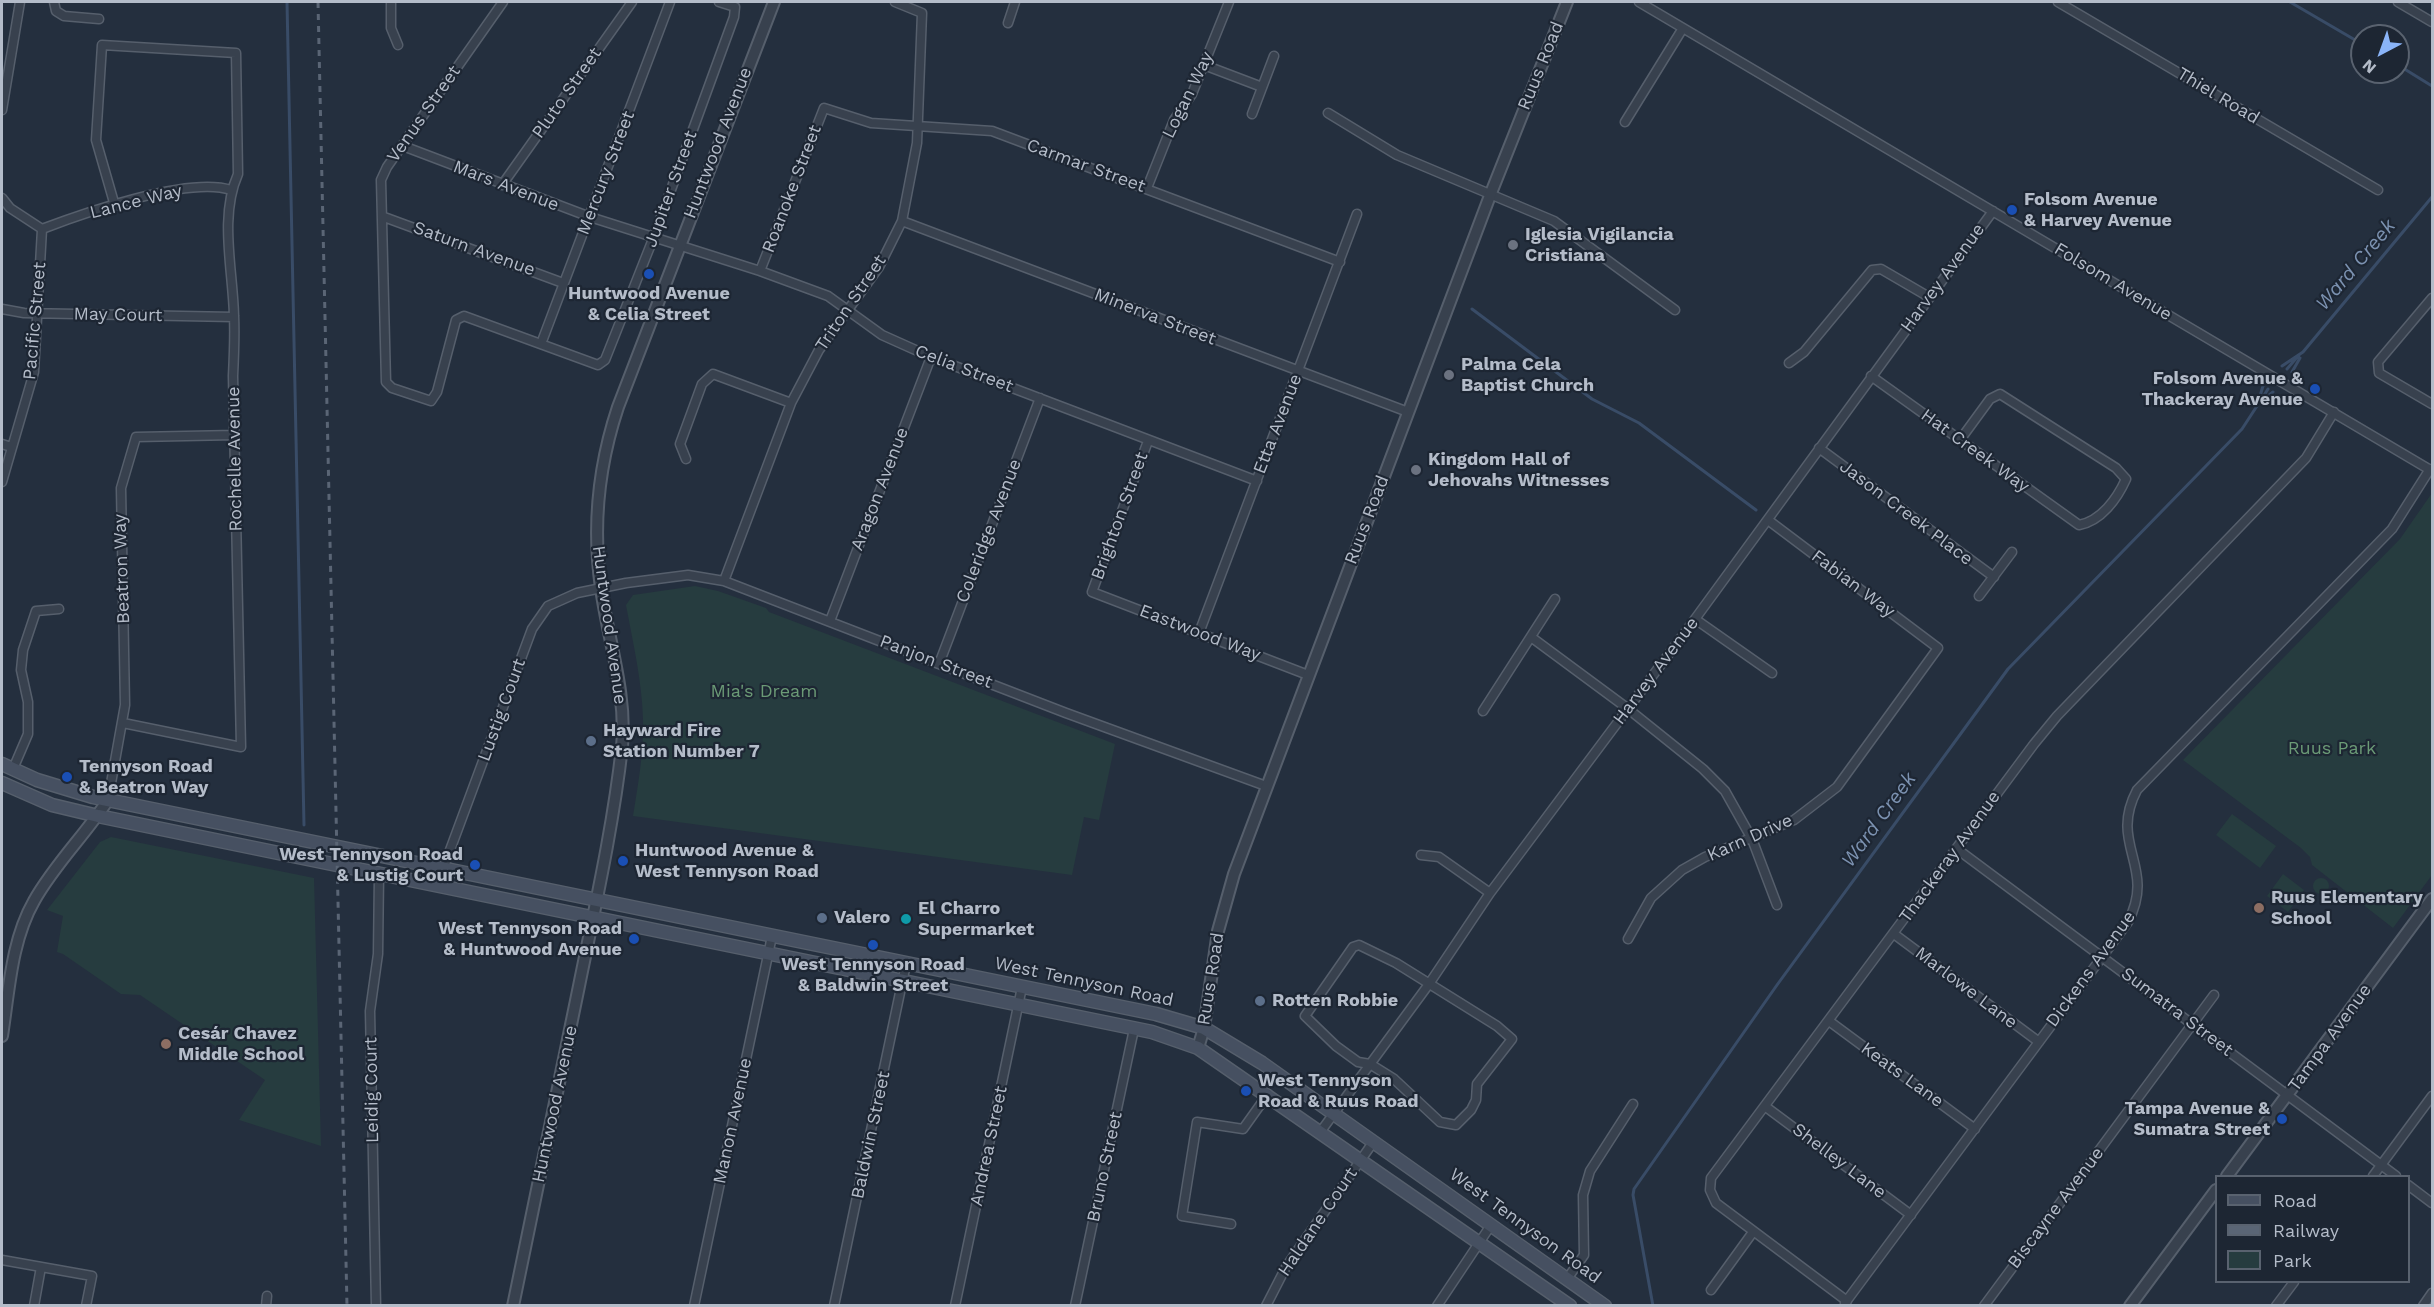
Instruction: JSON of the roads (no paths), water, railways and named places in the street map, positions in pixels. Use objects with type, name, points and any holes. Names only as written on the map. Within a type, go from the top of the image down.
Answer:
[{"type":"main road","name":"West Tennyson Road","points":[[7,766],[58,788],[108,800],[1156,1014],[1204,1028],[1250,1054],[1605,1305]]},
{"type":"main road","name":"West Tennyson Road","points":[[2,783],[52,805],[98,816],[337,867],[1152,1032],[1198,1048],[1268,1094],[1570,1305]]},
{"type":"street","points":[[2,110],[20,2]]},
{"type":"street","points":[[54,2],[56,11],[64,16],[99,19]]},
{"type":"street","points":[[391,2],[391,28],[398,45]]},
{"type":"street","name":"Venus Street","points":[[503,2],[404,146],[387,167],[381,180],[384,217],[386,382],[392,388],[431,401],[437,392],[456,320],[464,316],[541,344]]},
{"type":"street","name":"Pluto Street","points":[[502,185],[632,2]]},
{"type":"street","name":"Mercury Street","points":[[541,344],[670,2]]},
{"type":"street","name":"Jupiter Street","points":[[541,344],[598,365],[605,360],[653,238],[734,17],[735,7],[719,2]]},
{"type":"street","name":"Huntwood Avenue","points":[[513,1305],[597,901],[622,745],[617,672],[601,588],[595,526],[597,491],[609,433],[679,245],[774,2]]},
{"type":"street","name":"Triton Street","points":[[724,581],[791,403],[819,350],[879,267],[902,221],[917,143],[922,13],[895,2]]},
{"type":"street","points":[[1008,23],[1016,2]]},
{"type":"street","name":"Logan Way","points":[[1147,188],[1174,120],[1192,94],[1228,2]]},
{"type":"street","name":"Ruus Road","points":[[1198,1048],[1204,1028],[1219,928],[1234,874],[1491,193],[1567,2]]},
{"type":"street","name":"Folsom Avenue","points":[[1639,2],[2431,470]]},
{"type":"street","name":"Thiel Road","points":[[2058,2],[2378,190]]},
{"type":"street","points":[[2398,2],[2431,18]]},
{"type":"street","points":[[1625,122],[1683,28]]},
{"type":"street","name":"Rochelle Avenue","points":[[114,206],[96,140],[102,45],[236,52],[238,174],[231,190],[229,234],[234,317],[241,747],[123,723]]},
{"type":"street","points":[[1252,114],[1274,56]]},
{"type":"street","points":[[1204,65],[1262,87]]},
{"type":"street","name":"Carmar Street","points":[[824,108],[871,123],[992,131],[1340,262]]},
{"type":"street","name":"Roanoke Street","points":[[760,270],[824,108]]},
{"type":"street","points":[[1328,112],[1397,155],[1554,220],[1675,310]]},
{"type":"street","name":"Mars Avenue","points":[[404,146],[590,217],[679,245]]},
{"type":"street","name":"Lance Way","points":[[42,229],[176,189],[223,188],[231,190]]},
{"type":"street","points":[[2,198],[10,208],[42,229]]},
{"type":"street","name":"Harvey Avenue","points":[[1321,1131],[1429,984],[1490,893],[1695,619],[1870,376],[1993,211]]},
{"type":"street","name":"Etta Avenue","points":[[1199,633],[1357,214]]},
{"type":"street","name":"Saturn Avenue","points":[[384,217],[563,283]]},
{"type":"street","name":"Minerva Street","points":[[902,221],[1408,412]]},
{"type":"street","name":"Pacific Street","points":[[2,482],[6,446],[34,372],[42,229]]},
{"type":"street","name":"Celia Street","points":[[679,245],[760,270],[828,296],[882,335],[931,357],[1257,481]]},
{"type":"street","points":[[1789,363],[1804,352],[1872,270],[1881,269],[1929,297]]},
{"type":"street","points":[[2433,298],[2378,362],[2379,373],[2433,404]]},
{"type":"street","name":"May Court","points":[[2,309],[39,313],[234,317]]},
{"type":"street","name":"Aragon Avenue","points":[[830,621],[931,357]]},
{"type":"street","points":[[686,459],[680,444],[702,384],[713,374],[791,403]]},
{"type":"street","name":"Hat Creek Way","points":[[1870,376],[2079,525],[2090,523],[2118,496],[2126,479],[2116,468],[2000,394],[1990,399],[1960,440]]},
{"type":"street","name":"Coleridge Avenue","points":[[939,664],[1040,398]]},
{"type":"street","name":"Thackeray Avenue","points":[[1845,1303],[1716,1203],[1710,1190],[1711,1178],[2057,717],[2306,458],[2334,412]]},
{"type":"street","name":"Beatron Way","points":[[108,800],[123,723],[125,689],[120,505],[124,473],[136,437],[235,435]]},
{"type":"street","name":"Brighton Street","points":[[1092,592],[1148,441]]},
{"type":"street","name":"Jason Creek Place","points":[[1819,448],[1994,577]]},
{"type":"street","name":"Dickens Avenue","points":[[1845,1303],[2102,957],[2137,905],[2138,873],[2127,837],[2126,820],[2129,805],[2137,790],[2392,529],[2431,470]]},
{"type":"street","name":"Fabian Way","points":[[1768,520],[1938,648]]},
{"type":"street","points":[[1979,596],[2012,552]]},
{"type":"street","name":"Panjon Street","points":[[601,588],[688,575],[724,581],[1266,786]]},
{"type":"street","name":"Lustig Court","points":[[443,869],[532,629],[548,606],[577,593],[601,588]]},
{"type":"street","name":"Eastwood Way","points":[[1092,592],[1308,675]]},
{"type":"street","points":[[1483,711],[1556,599]]},
{"type":"street","points":[[7,766],[28,734],[28,702],[21,670],[23,651],[36,611],[59,609]]},
{"type":"street","points":[[1695,619],[1772,673]]},
{"type":"street","points":[[1531,637],[1627,708],[1703,769],[1725,791],[1752,839],[1777,905]]},
{"type":"street","name":"Karn Drive","points":[[1628,939],[1651,898],[1683,870],[1705,857],[1794,820],[1837,787],[1938,648]]},
{"type":"street","points":[[2,1036],[7,969],[33,903],[108,800]]},
{"type":"street","name":"Sumatra Street","points":[[1957,849],[2395,1175]]},
{"type":"street","points":[[1421,855],[1439,857],[1490,893]]},
{"type":"street","name":"Leidig Court","points":[[376,1305],[370,1011],[378,954],[379,875]]},
{"type":"street","name":"Tampa Avenue","points":[[2228,1175],[2433,899]]},
{"type":"street","name":"Marlowe Lane","points":[[1894,934],[2039,1042]]},
{"type":"street","name":"Manon Avenue","points":[[694,1305],[772,936]]},
{"type":"street","points":[[1359,945],[1396,963],[1429,984],[1497,1026],[1512,1039],[1477,1084],[1476,1100],[1471,1110],[1456,1125],[1440,1122],[1394,1079],[1370,1064],[1358,1062],[1336,1047],[1305,1016],[1353,947],[1359,945]]},
{"type":"street","name":"Baldwin Street","points":[[834,1305],[906,964]]},
{"type":"street","name":"Andrea Street","points":[[955,1305],[1022,987]]},
{"type":"street","name":"Biscayne Avenue","points":[[1984,1305],[2214,995]]},
{"type":"street","name":"Keats Lane","points":[[1828,1022],[1975,1129]]},
{"type":"street","name":"Bruno Street","points":[[1076,1305],[1134,1029]]},
{"type":"street","points":[[1231,1224],[1182,1216],[1197,1122],[1243,1129],[1268,1094]]},
{"type":"street","points":[[2374,1175],[2433,1096]]},
{"type":"street","points":[[1567,1279],[1584,1255],[1582,1195],[1590,1171],[1633,1104]]},
{"type":"street","name":"Shelley Lane","points":[[1766,1107],[1911,1215]]},
{"type":"street","name":"Haldane Court","points":[[1266,1305],[1286,1267],[1374,1141]]},
{"type":"street","points":[[2410,1186],[2433,1203]]},
{"type":"street","points":[[2130,1305],[2215,1193]]},
{"type":"street","points":[[1437,1305],[1491,1225]]},
{"type":"street","points":[[1711,1290],[1753,1232]]},
{"type":"street","points":[[2,1260],[92,1276],[86,1305]]},
{"type":"street","points":[[34,1305],[41,1267]]},
{"type":"street","points":[[2276,1305],[2292,1283]]},
{"type":"street","points":[[2423,1305],[2433,1293]]},
{"type":"waterway","points":[[287,2],[304,825]]},
{"type":"waterway","points":[[2290,2],[2350,37]]},
{"type":"waterway","points":[[2410,72],[2432,86]]},
{"type":"waterway","name":"Ward Creek","points":[[2282,366],[2303,352],[2432,197]]},
{"type":"waterway","points":[[1472,309],[1592,399],[1639,423],[1756,510]]},
{"type":"waterway","name":"Ward Creek","points":[[2287,369],[2299,355]]},
{"type":"waterway","name":"Ward Creek","points":[[2292,372],[2300,358]]},
{"type":"waterway","name":"Ward Creek","points":[[1653,1306],[1633,1195],[1634,1189],[1777,985],[2008,669],[2242,429],[2257,406],[2263,386]]},
{"type":"waterway","name":"Ward Creek","points":[[2260,402],[2268,389]]},
{"type":"waterway","name":"Ward Creek","points":[[2258,404],[2273,392]]},
{"type":"railway","points":[[318,2],[347,1306]]},
{"type":"place","name":"Folsom Avenue & Harvey Avenue","points":[[2012,210]]},
{"type":"place","name":"Iglesia Vigilancia Cristiana","points":[[1513,245]]},
{"type":"place","name":"Huntwood Avenue & Celia Street","points":[[649,274]]},
{"type":"place","name":"Palma Cela Baptist Church","points":[[1449,375]]},
{"type":"place","name":"Folsom Avenue & Thackeray Avenue","points":[[2315,389]]},
{"type":"place","name":"Kingdom Hall of Jehovahs Witnesses","points":[[1416,470]]},
{"type":"place","name":"Hayward Fire Station Number 7","points":[[591,741]]},
{"type":"place","name":"Tennyson Road & Beatron Way","points":[[67,777]]},
{"type":"place","name":"Huntwood Avenue & West Tennyson Road","points":[[623,861]]},
{"type":"place","name":"West Tennyson Road & Lustig Court","points":[[475,865]]},
{"type":"place","name":"Ruus Elementary School","points":[[2259,908]]},
{"type":"place","name":"Valero","points":[[822,918]]},
{"type":"place","name":"El Charro Supermarket","points":[[906,919]]},
{"type":"place","name":"West Tennyson Road & Huntwood Avenue","points":[[634,939]]},
{"type":"place","name":"West Tennyson Road & Baldwin Street","points":[[873,945]]},
{"type":"place","name":"Rotten Robbie","points":[[1260,1001]]},
{"type":"place","name":"Cesár Chavez Middle School","points":[[166,1044]]},
{"type":"place","name":"West Tennyson Road & Ruus Road","points":[[1246,1091]]},
{"type":"place","name":"Tampa Avenue & Sumatra Street","points":[[2282,1119]]},
{"type":"park label","name":"Mia's Dream","points":[[764,692]]},
{"type":"park label","name":"Ruus Park","points":[[2332,749]]}]
